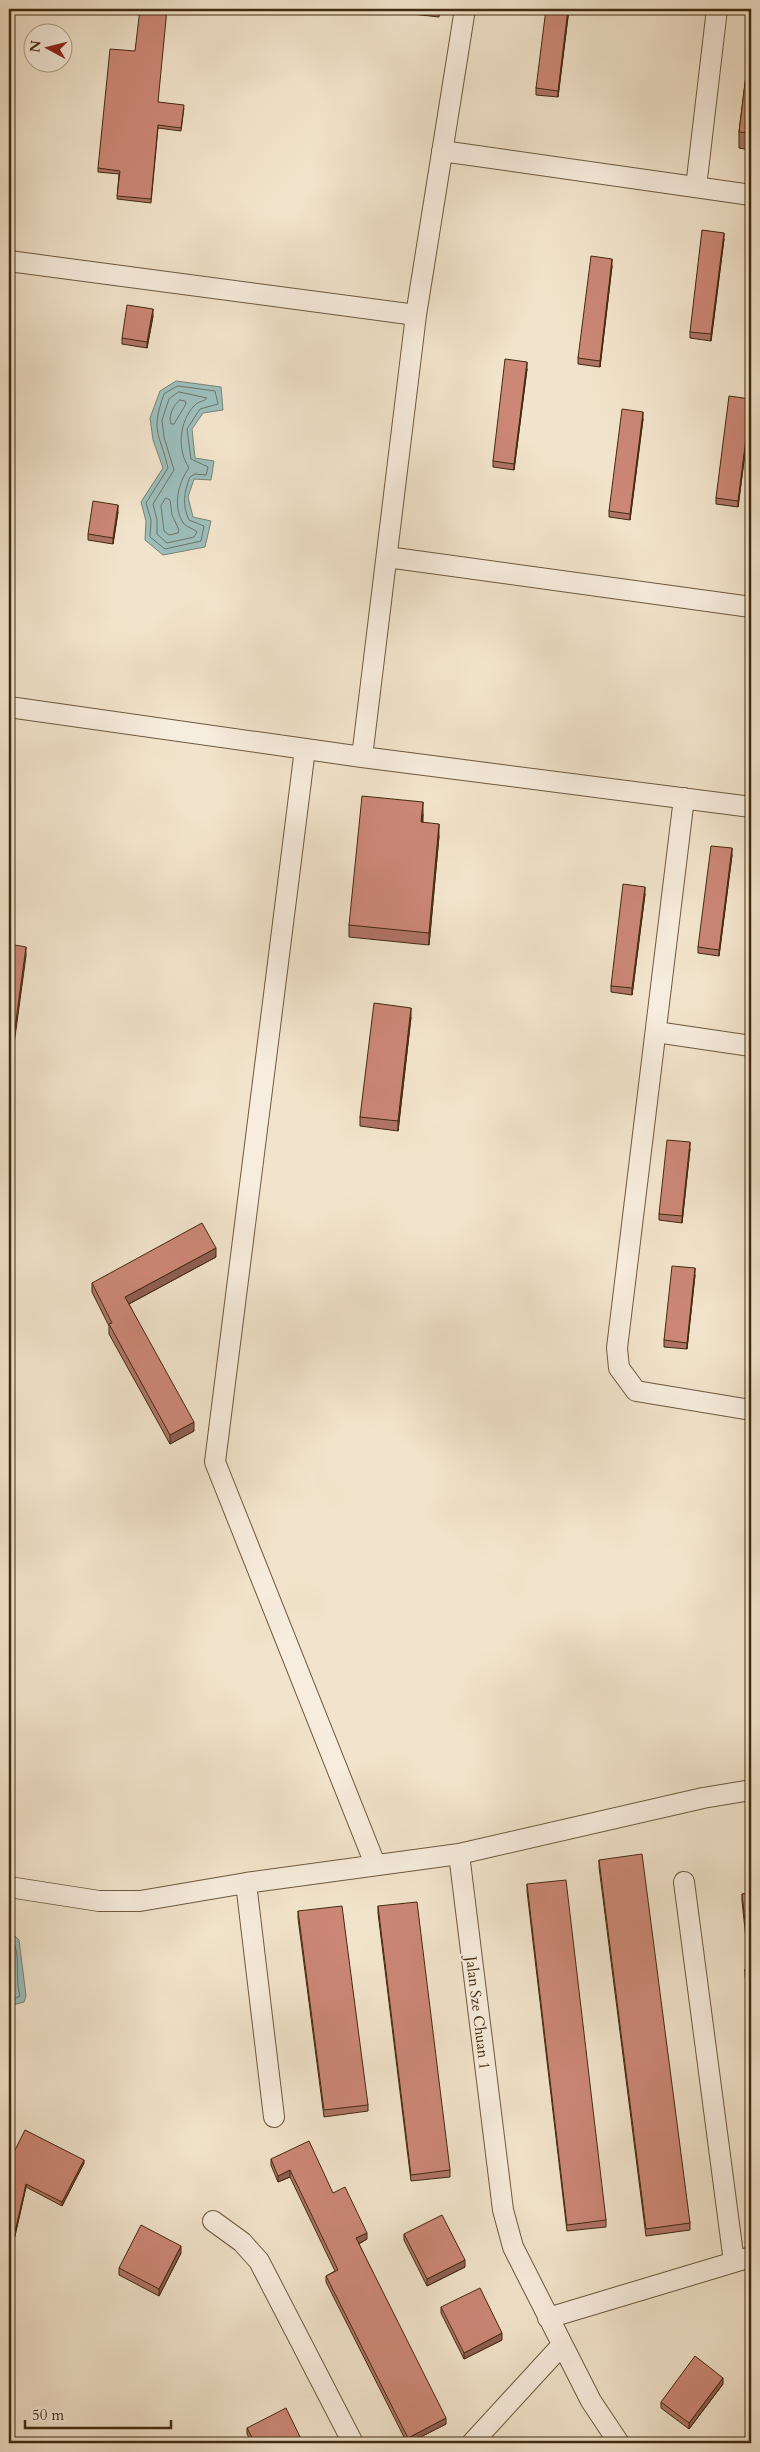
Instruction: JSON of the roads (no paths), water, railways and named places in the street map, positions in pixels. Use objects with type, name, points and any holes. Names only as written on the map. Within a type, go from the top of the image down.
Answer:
[{"type":"street","points":[[362,757],[416,315],[465,9]]},
{"type":"street","points":[[696,187],[717,9]]},
{"type":"street","points":[[442,152],[751,195]]},
{"type":"street","points":[[9,261],[416,315]]},
{"type":"street","points":[[387,557],[751,607]]},
{"type":"street","points":[[9,707],[362,757],[751,807]]},
{"type":"street","points":[[305,749],[215,1462],[375,1864]]},
{"type":"street","points":[[684,798],[617,1348],[619,1368],[636,1391],[751,1410]]},
{"type":"street","points":[[656,1032],[751,1046]]},
{"type":"street","points":[[9,1888],[99,1901],[140,1901],[246,1882],[459,1854],[703,1798],[751,1790]]},
{"type":"street","name":"Jalan Sze Chuan 1","points":[[459,1854],[503,2210],[513,2247],[548,2318],[591,2400],[618,2443]]},
{"type":"street","points":[[246,1882],[274,2117]]},
{"type":"street","points":[[548,2318],[742,2260],[684,1882]]},
{"type":"street","points":[[213,2221],[242,2242],[259,2261],[353,2443]]},
{"type":"street","points":[[472,2443],[562,2345]]},
{"type":"water","points":[[176,381],[221,387],[223,410],[203,413],[192,429],[195,458],[214,461],[211,480],[194,479],[188,497],[193,517],[211,521],[205,547],[163,555],[145,540],[146,521],[141,502],[163,468],[153,440],[150,418],[160,391]]},
{"type":"water","points":[[9,1930],[19,1940],[26,1996],[24,2002],[9,2006]]}]
